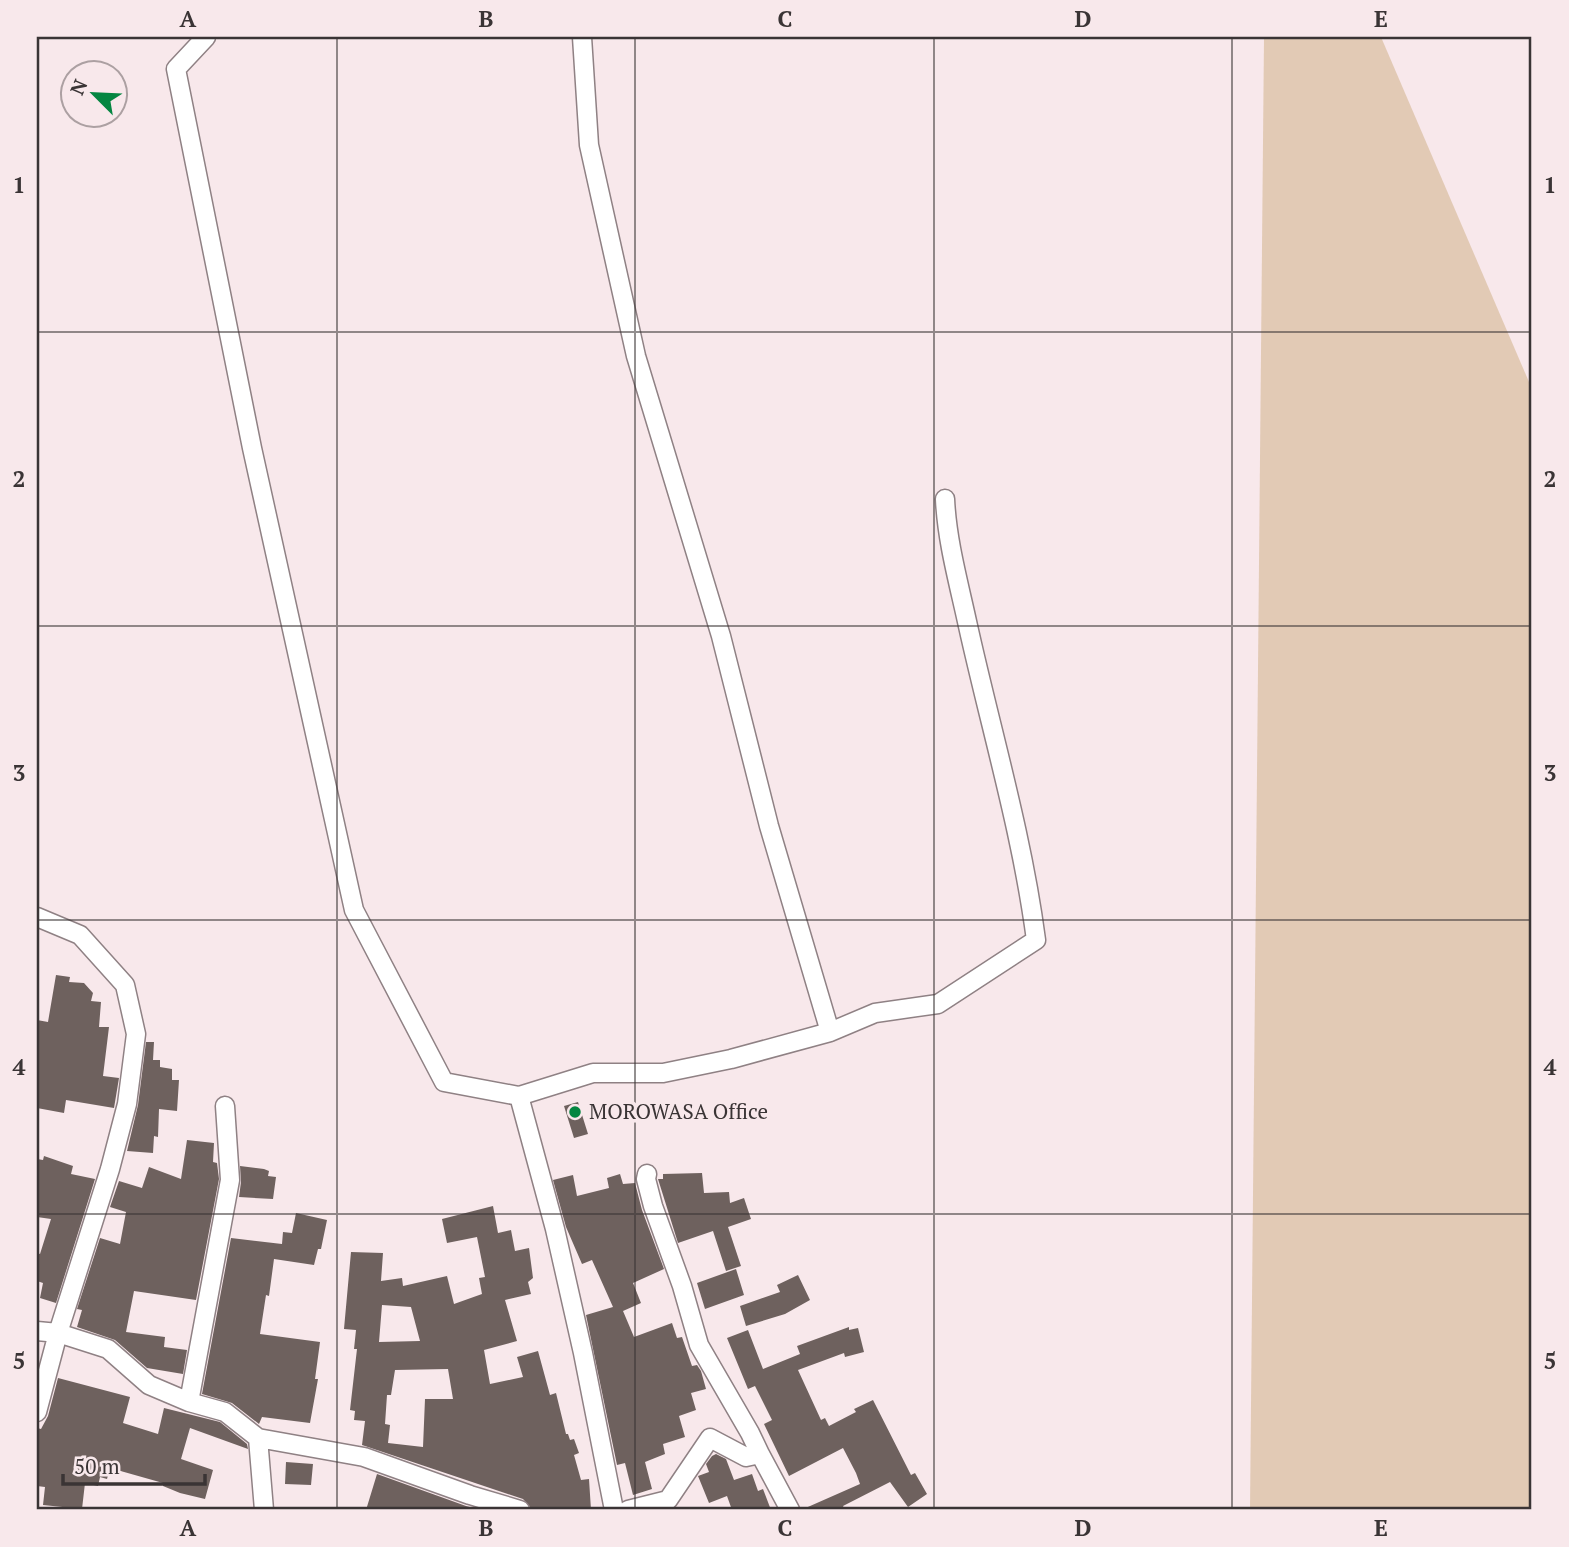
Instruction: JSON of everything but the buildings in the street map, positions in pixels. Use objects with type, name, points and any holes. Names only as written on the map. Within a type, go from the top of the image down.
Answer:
[{"type":"street","points":[[206,37],[176,69],[252,448],[354,910],[444,1082],[519,1096],[593,1073],[663,1073],[731,1059],[831,1032],[875,1013],[937,1004],[1036,940],[1028,879],[957,572],[945,499]]},
{"type":"street","points":[[582,37],[589,145],[636,356],[721,636],[769,826],[831,1032]]},
{"type":"street","points":[[37,917],[80,935],[125,985],[136,1034],[127,1104],[37,1412]]},
{"type":"street","points":[[519,1096],[555,1229],[614,1510]]},
{"type":"street","points":[[189,1402],[230,1180],[225,1106]]},
{"type":"street","points":[[647,1174],[653,1206],[682,1286],[699,1345],[750,1433],[790,1510]]},
{"type":"street","points":[[37,1331],[58,1334],[108,1349],[149,1385],[189,1402],[225,1412],[258,1438],[365,1457],[520,1510]]},
{"type":"street","points":[[258,1438],[264,1510]]},
{"type":"street","points":[[628,1510],[667,1500],[710,1438],[747,1457],[760,1454]]},
{"type":"shaded area","points":[[1264,37],[1381,37],[1532,389],[1532,1510],[1250,1510]]},
{"type":"place","name":"MOROWASA Office","points":[[575,1112]]}]
